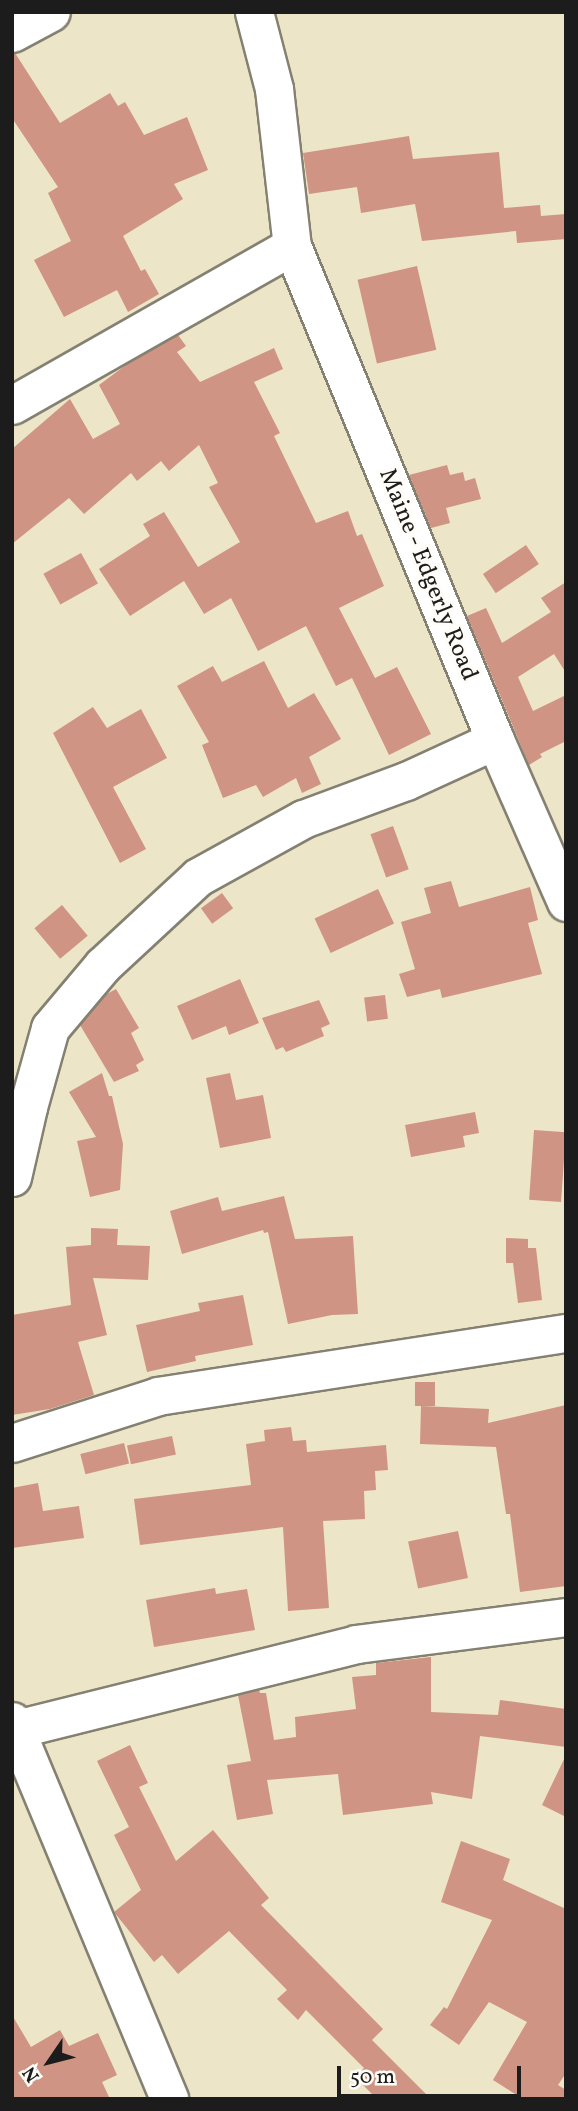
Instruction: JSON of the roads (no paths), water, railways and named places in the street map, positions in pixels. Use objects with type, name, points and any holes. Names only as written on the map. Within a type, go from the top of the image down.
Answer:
[{"type":"street","points":[[12,33],[51,12]]},
{"type":"street","name":"Maine - Edgerly Road","points":[[254,12],[274,89],[292,246],[495,740],[566,902]]},
{"type":"street","points":[[12,405],[292,246]]},
{"type":"street","points":[[12,1177],[50,1028],[103,965],[198,877],[303,819],[406,781],[495,740]]},
{"type":"street","points":[[12,1443],[158,1396],[566,1333]]},
{"type":"street","points":[[169,2099],[14,1725],[356,1644],[566,1617]]}]
